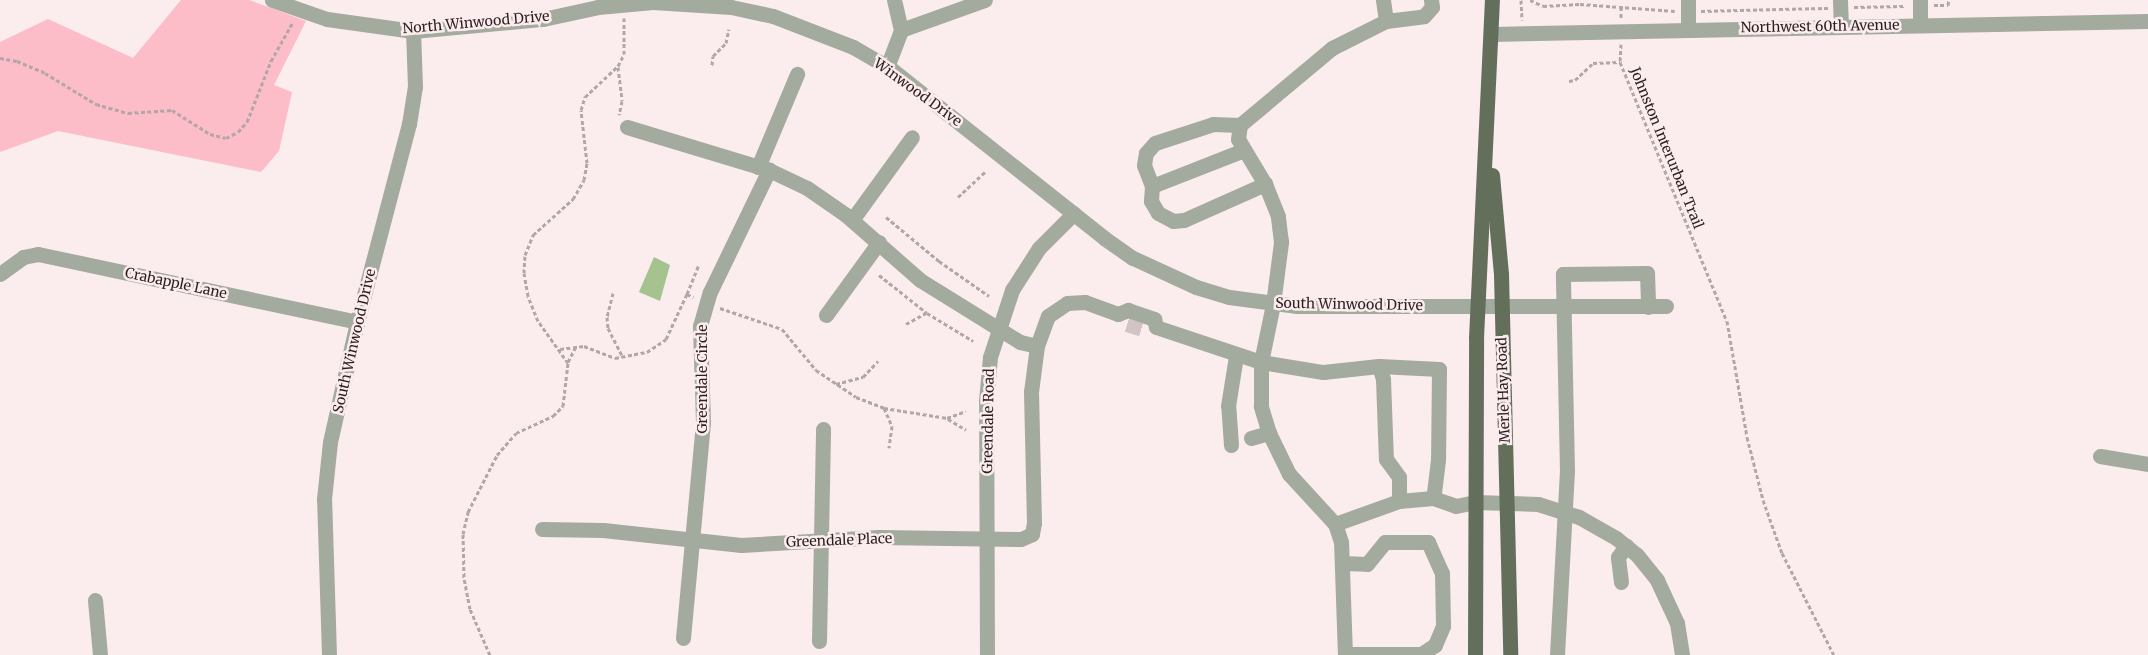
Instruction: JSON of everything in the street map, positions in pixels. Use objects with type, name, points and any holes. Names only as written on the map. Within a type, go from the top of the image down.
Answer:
[{"type":"main road","name":"Merle Hay Road","points":[[1475,655],[1477,305],[1488,126],[1492,0]]},
{"type":"main road","name":"Merle Hay Road","points":[[1488,126],[1501,305],[1510,655]]},
{"type":"street","name":"North Winwood Drive","points":[[272,0],[327,19],[412,30],[543,19],[617,4],[653,2]]},
{"type":"street","points":[[887,67],[901,30],[894,0]]},
{"type":"street","points":[[901,30],[985,0]]},
{"type":"street","points":[[1383,0],[1386,21]]},
{"type":"street","points":[[1342,563],[1367,564],[1385,542],[1428,542],[1442,573],[1444,626],[1435,645],[1422,654],[1345,655],[1341,542],[1335,524],[1289,474],[1269,433],[1261,406],[1261,362],[1274,304],[1281,242],[1278,216],[1265,184],[1238,139],[1240,125],[1332,48],[1386,21],[1424,16],[1432,7],[1431,0]]},
{"type":"street","name":"Winwood Drive","points":[[653,2],[731,8],[773,16],[822,33],[887,67],[1002,155]]},
{"type":"street","points":[[1920,3],[1920,23]]},
{"type":"street","points":[[1840,4],[1840,25]]},
{"type":"street","points":[[1688,6],[1688,29]]},
{"type":"street","name":"Northwest 60th Avenue","points":[[1492,34],[1920,23],[2148,21]]},
{"type":"street","name":"South Winwood Drive","points":[[329,655],[324,499],[330,442],[356,322],[409,124],[414,87],[412,30]]},
{"type":"street","name":"Greendale Circle","points":[[692,541],[703,422],[700,326],[706,302],[763,169],[797,74]]},
{"type":"street","points":[[1240,125],[1213,124],[1154,144],[1146,153],[1144,165],[1152,186],[1151,201],[1158,213],[1173,221],[1184,220],[1265,184]]},
{"type":"street","points":[[627,127],[763,169],[807,188],[852,220],[920,280],[1020,342],[1037,346],[1048,316],[1068,303],[1085,302],[1123,319],[1128,310],[1146,316],[1154,319],[1150,328],[1236,356],[1261,362],[1323,372],[1379,366],[1439,369],[1438,460],[1433,498]]},
{"type":"street","points":[[852,220],[912,137]]},
{"type":"street","points":[[1152,186],[1244,150]]},
{"type":"street","name":"South Winwood Drive","points":[[1002,155],[1074,214],[1133,258],[1164,274],[1229,297],[1274,304],[1501,305],[1562,308],[1666,306]]},
{"type":"street","name":"Greendale Road","points":[[987,655],[986,402],[990,357],[1012,290],[1039,248],[1074,214]]},
{"type":"street","points":[[826,315],[879,242]]},
{"type":"street","name":"Crabapple Lane","points":[[0,274],[23,257],[38,254],[356,322]]},
{"type":"street","points":[[1557,655],[1563,512],[1567,471],[1562,308],[1563,274],[1647,273],[1648,307]]},
{"type":"street","name":"Greendale Place","points":[[542,529],[603,530],[741,545],[820,538],[1022,539],[1032,534],[1031,392],[1037,346]]},
{"type":"street","points":[[1231,446],[1228,398],[1236,356]]},
{"type":"street","points":[[1379,366],[1383,379],[1386,459],[1399,478],[1399,501]]},
{"type":"street","points":[[819,641],[823,429]]},
{"type":"street","points":[[1251,438],[1269,433]]},
{"type":"street","points":[[2100,456],[2148,464]]},
{"type":"street","points":[[1335,524],[1399,501],[1433,498],[1456,506],[1475,502],[1507,501],[1538,504],[1579,517],[1626,546],[1657,580],[1672,608],[1682,655]]},
{"type":"street","points":[[683,638],[692,541]]},
{"type":"street","points":[[1621,582],[1618,557],[1626,546]]},
{"type":"street","points":[[95,600],[100,655]]},
{"type":"path","points":[[1530,0],[1543,6],[1580,4],[1621,7],[1920,3],[1948,5],[1948,0]]},
{"type":"path","points":[[568,363],[560,349],[538,321],[528,296],[524,273],[525,255],[533,235],[572,199],[584,180],[588,163],[581,110],[585,97],[618,66],[624,54],[617,4]]},
{"type":"path","name":"Johnston Interurban Trail","points":[[1621,7],[1620,62],[1727,321],[1747,437],[1762,500],[1782,553],[1834,655]]},
{"type":"path","points":[[0,58],[18,61],[45,73],[96,104],[128,112],[172,110],[210,134],[226,138],[238,132],[247,122],[271,61],[300,11]]},
{"type":"path","points":[[712,65],[714,56],[726,43],[729,29]]},
{"type":"path","points":[[1569,81],[1575,80],[1593,63],[1620,62]]},
{"type":"path","points":[[618,66],[622,101],[618,119],[627,127]]},
{"type":"path","points":[[958,198],[986,171]]},
{"type":"path","points":[[886,217],[989,296]]},
{"type":"path","points":[[560,349],[576,346],[624,358],[647,352],[666,338],[699,264]]},
{"type":"path","points":[[879,275],[926,313],[973,341]]},
{"type":"path","points":[[613,293],[607,317],[608,328],[624,358]]},
{"type":"path","points":[[687,294],[782,329],[801,356],[836,384],[884,408],[947,418],[966,430]]},
{"type":"path","points":[[906,324],[926,313]]},
{"type":"path","points":[[490,655],[470,609],[464,577],[464,534],[468,512],[497,455],[516,433],[553,416],[564,406],[568,363],[576,346]]},
{"type":"path","points":[[836,384],[863,376],[878,361]]},
{"type":"path","points":[[884,408],[892,426],[889,448]]},
{"type":"path","points":[[947,418],[966,411]]},
{"type":"shaded area","points":[[181,0],[249,0],[306,21],[274,85],[292,92],[279,151],[261,172],[58,131],[0,152],[0,42],[48,19],[133,58]]},
{"type":"shaded area","points":[[654,257],[670,265],[660,301],[639,292]]},
{"type":"tunnel","points":[[1127,324],[1143,329]]}]
